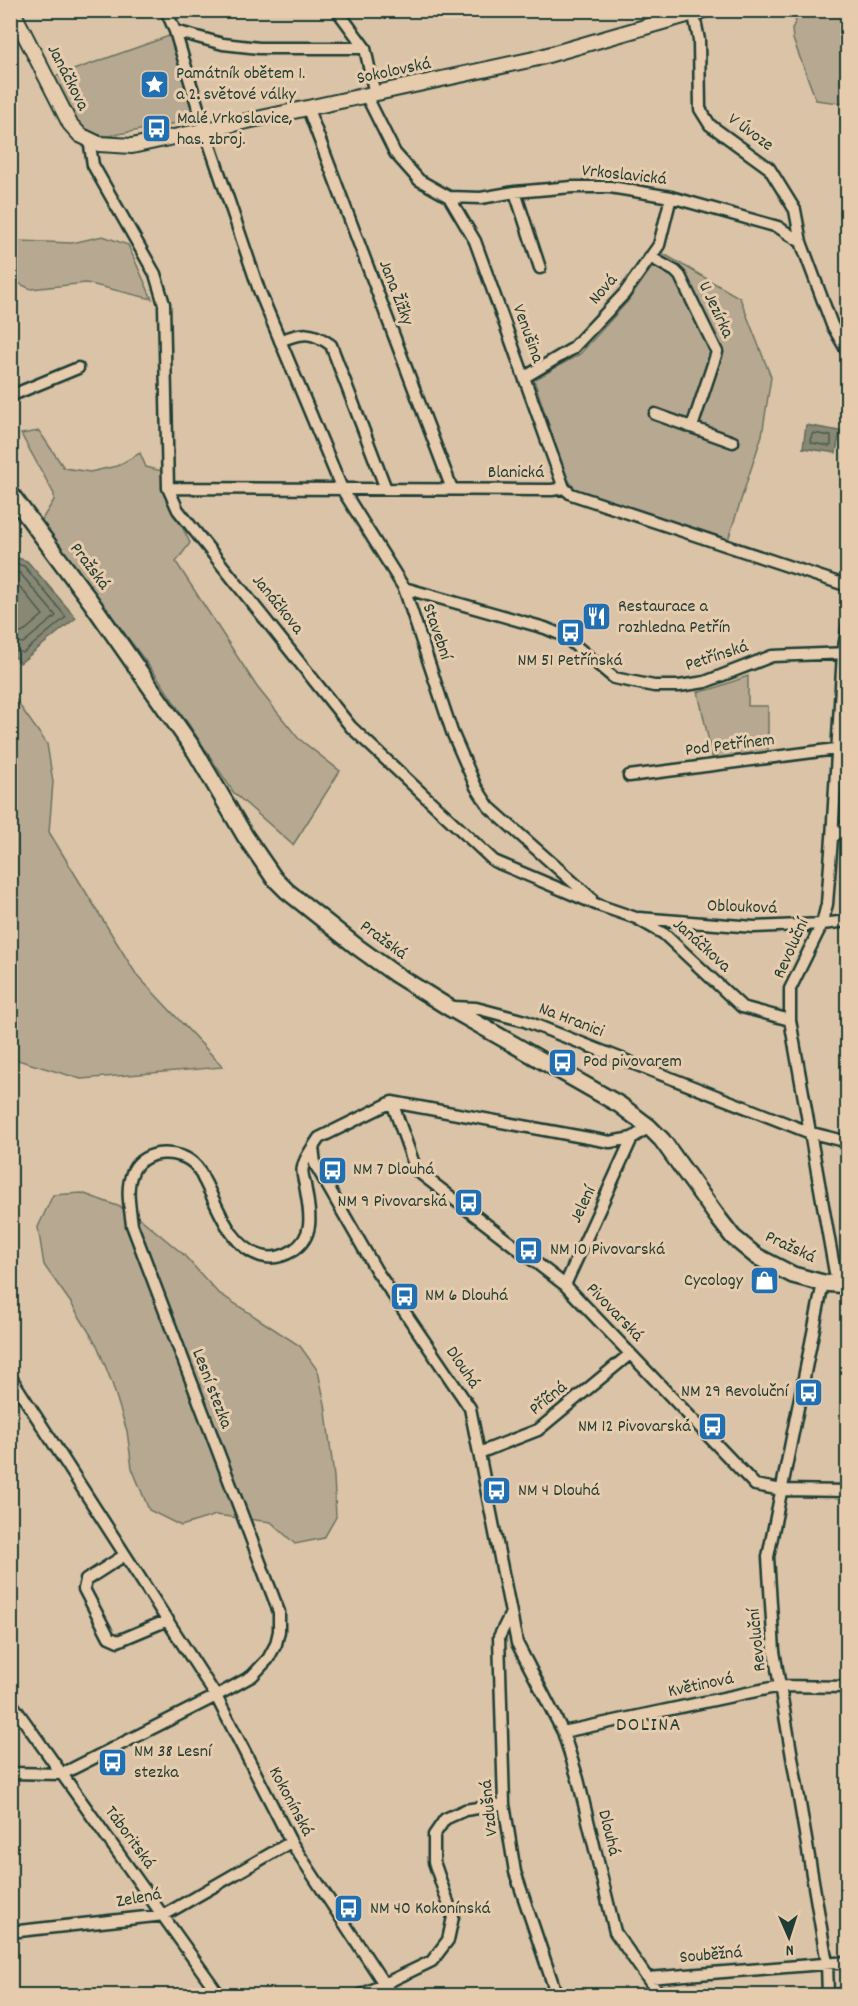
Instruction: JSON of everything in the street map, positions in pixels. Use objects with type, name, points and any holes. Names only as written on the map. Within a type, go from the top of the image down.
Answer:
[{"type":"main road","name":"Pražská","points":[[10,493],[91,602],[195,751],[245,836],[274,878],[303,905],[395,974],[448,1007],[620,1105],[649,1127],[662,1140],[718,1219],[739,1242],[756,1256],[777,1268],[807,1279],[836,1284]]},
{"type":"street","name":"Janáčkova","points":[[12,10],[70,124],[80,135],[89,140],[93,165],[155,274],[164,304],[168,488],[178,510],[351,727],[494,861],[598,905],[636,918],[664,934],[742,1007],[789,1020]]},
{"type":"street","name":"Stavební","points":[[166,10],[175,30],[205,131],[259,290],[342,489],[404,588],[452,732],[476,787],[489,807],[598,905]]},
{"type":"street","points":[[337,10],[365,48]]},
{"type":"street","name":"Sokolovská","points":[[89,140],[112,146],[132,146],[371,96],[534,59],[697,11]]},
{"type":"street","name":"V Úvoze","points":[[697,11],[700,110],[710,125],[769,168],[795,210],[801,242]]},
{"type":"street","points":[[175,30],[223,44],[259,48],[365,48]]},
{"type":"street","name":"Vrkoslavická","points":[[365,48],[371,96],[394,153],[419,180],[449,197],[481,198],[515,192],[572,187],[610,187],[672,197],[778,227],[801,242]]},
{"type":"street","name":"Jana Žižky","points":[[308,109],[452,489]]},
{"type":"street","points":[[515,192],[540,268]]},
{"type":"street","name":"Venušina","points":[[449,197],[475,241],[564,488]]},
{"type":"street","name":"Nová","points":[[525,377],[572,349],[624,294],[659,245],[672,197]]},
{"type":"street","points":[[801,242],[832,325],[848,353]]},
{"type":"street","name":"U Jezírka","points":[[650,257],[681,276],[717,352],[692,427]]},
{"type":"street","points":[[280,341],[293,336],[309,334],[320,337],[331,345],[386,489]]},
{"type":"street","points":[[10,396],[78,368]]},
{"type":"street","points":[[655,414],[733,442]]},
{"type":"street","name":"Blanická","points":[[168,488],[552,490],[564,488],[571,494],[848,586]]},
{"type":"street","name":"Petřínská","points":[[404,588],[544,628],[564,636],[614,678],[641,685],[679,686],[705,682],[772,656],[845,653]]},
{"type":"street","name":"Revoluční","points":[[828,1995],[827,1963],[774,1651],[768,1557],[782,1490],[836,1284],[789,1020],[790,989],[822,924],[826,904],[836,749],[848,624]]},
{"type":"street","name":"Pod Petřínem","points":[[629,776],[836,749]]},
{"type":"street","points":[[832,838],[848,824]]},
{"type":"street","name":"Oblouková","points":[[636,918],[754,927],[848,921]]},
{"type":"street","name":"Na Hranici","points":[[448,1007],[476,1008],[525,1021],[808,1132],[848,1142]]},
{"type":"street","points":[[313,1146],[319,1138],[392,1102],[610,1142],[632,1138],[649,1127]]},
{"type":"street","name":"Pivovarská","points":[[392,1102],[416,1170],[565,1285],[755,1485],[782,1490],[848,1491]]},
{"type":"street","name":"Jelení","points":[[565,1285],[632,1138]]},
{"type":"street","name":"Dlouhá","points":[[313,1146],[315,1164],[376,1270],[470,1408],[517,1643],[563,1732],[578,1779],[615,1932],[660,1995]]},
{"type":"street","name":"Lesní stezka","points":[[10,1773],[62,1774],[252,1676],[268,1659],[276,1644],[279,1612],[132,1225],[128,1189],[134,1169],[148,1158],[168,1153],[181,1155],[196,1166],[236,1241],[251,1253],[267,1257],[281,1256],[293,1250],[310,1229],[310,1213],[302,1168],[313,1146]]},
{"type":"street","name":"Příčná","points":[[479,1454],[538,1430],[630,1354]]},
{"type":"street","name":"Kokonínská","points":[[10,1376],[216,1696],[291,1842],[392,1995]]},
{"type":"street","points":[[125,1555],[86,1581],[84,1589],[109,1637],[118,1641],[168,1620]]},
{"type":"street","name":"Vzdušná","points":[[511,1612],[499,1637],[504,1804],[515,1872],[557,1995]]},
{"type":"street","name":"Květinová","points":[[563,1732],[780,1686],[848,1687]]},
{"type":"street","name":"Táboritská","points":[[10,1701],[220,1995]]},
{"type":"street","points":[[359,1995],[432,1961],[448,1940],[453,1917],[434,1862],[434,1835],[445,1819],[465,1810],[504,1804]]},
{"type":"street","name":"Zelená","points":[[10,1932],[164,1915],[291,1842]]},
{"type":"street","name":"Souběžná","points":[[648,1978],[848,1962]]},
{"type":"shaded area","points":[[800,11],[847,11],[847,104],[816,100],[793,39],[792,29]]},
{"type":"shaded area","points":[[172,35],[198,119],[108,136],[95,134],[77,124],[66,109],[51,78]]},
{"type":"shaded area","points":[[10,232],[19,241],[72,243],[103,236],[128,245],[152,299],[86,283],[31,289],[11,280]]},
{"type":"shaded area","points":[[662,253],[740,298],[771,377],[762,435],[728,540],[575,489],[566,477],[534,380],[580,354],[628,301]]},
{"type":"shaded area","points":[[39,431],[64,468],[90,472],[117,466],[140,453],[146,467],[162,471],[169,500],[190,543],[176,562],[257,687],[298,738],[340,771],[293,845],[234,793],[158,678],[41,521],[54,500],[54,494],[21,434]]},
{"type":"shaded area","points":[[748,676],[748,706],[768,706],[768,752],[713,760],[698,692]]},
{"type":"shaded area","points":[[10,692],[47,744],[53,782],[49,832],[136,974],[223,1067],[81,1079],[11,1058]]},
{"type":"shaded area","points":[[82,1193],[131,1211],[183,1254],[217,1292],[300,1346],[318,1371],[325,1404],[334,1477],[336,1517],[324,1538],[295,1544],[271,1522],[216,1515],[181,1526],[149,1510],[132,1468],[127,1431],[97,1345],[44,1265],[38,1227],[53,1195]]},
{"type":"water","points":[[806,425],[840,431],[836,453],[803,448]]},
{"type":"water","points":[[11,556],[27,561],[76,618],[20,663],[11,652]]},
{"type":"railway","points":[[821,1996],[848,1986]]},
{"type":"place","name":"Památník obětem 1. a 2. světové války","points":[[155,84]]},
{"type":"place","name":"Malé Vrkoslavice, has. zbroj.","points":[[156,129]]},
{"type":"place","name":"Restaurace a rozhledna Petřín","points":[[597,617]]},
{"type":"place","name":"NM 51 Petřínská","points":[[570,632]]},
{"type":"place","name":"Pod pivovarem","points":[[562,1062]]},
{"type":"place","name":"NM 7 Dlouhá","points":[[332,1170]]},
{"type":"place","name":"NM 9 Pivovarská","points":[[468,1202]]},
{"type":"place","name":"NM 10 Pivovarská","points":[[529,1250]]},
{"type":"place","name":"Cycology","points":[[764,1281]]},
{"type":"place","name":"NM 6 Dlouhá","points":[[404,1296]]},
{"type":"place","name":"NM 29 Revoluční","points":[[809,1392]]},
{"type":"place","name":"NM 12 Pivovarská","points":[[712,1427]]},
{"type":"place","name":"NM 4 Dlouhá","points":[[497,1491]]},
{"type":"place","name":"NM 38 Lesní stezka","points":[[113,1762]]},
{"type":"place","name":"NM 40 Kokonínská","points":[[349,1909]]},
{"type":"district","name":"DOLINA","points":[[649,1726]]}]
